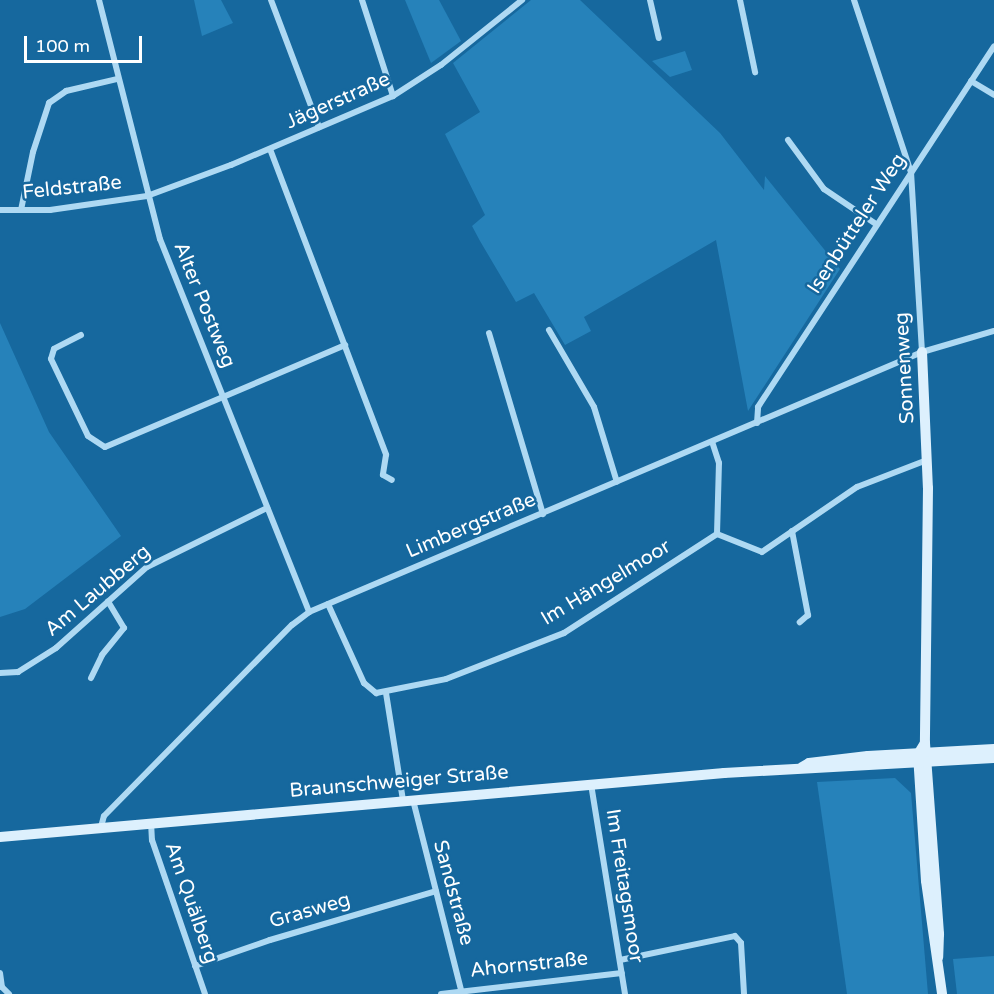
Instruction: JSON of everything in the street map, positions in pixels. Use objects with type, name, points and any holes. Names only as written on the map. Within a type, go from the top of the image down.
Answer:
[{"type":"street","name":"Alter Postweg","points":[[99,0],[117,79],[160,239],[309,612]]},
{"type":"street","points":[[271,0],[319,127]]},
{"type":"street","points":[[362,0],[393,96]]},
{"type":"street","points":[[650,0],[659,38]]},
{"type":"street","points":[[740,0],[755,72]]},
{"type":"street","name":"Sonnenweg","points":[[854,0],[911,172],[927,460],[923,755],[942,994]]},
{"type":"street","name":"Jägerstraße","points":[[147,196],[270,149],[393,96],[441,65],[520,1]]},
{"type":"street","name":"Isenbütteler Weg","points":[[757,423],[758,406],[994,46]]},
{"type":"street","points":[[21,210],[33,152],[49,103],[66,91],[117,79]]},
{"type":"street","points":[[971,81],[994,95]]},
{"type":"street","points":[[788,140],[824,189],[876,224]]},
{"type":"street","points":[[270,149],[386,455],[383,476],[392,480]]},
{"type":"street","name":"Feldstraße","points":[[0,210],[100,205],[147,196]]},
{"type":"street","points":[[549,330],[594,407],[617,482]]},
{"type":"street","name":"Limbergstraße","points":[[101,827],[104,816],[309,612],[922,352],[994,331]]},
{"type":"street","points":[[489,333],[543,514]]},
{"type":"street","points":[[81,335],[54,349],[51,359],[88,436],[105,447],[345,345]]},
{"type":"street","points":[[712,442],[718,462],[717,534],[757,553],[769,549],[857,487],[927,460]]},
{"type":"street","name":"Am Laubberg","points":[[0,674],[18,672],[56,648],[147,567],[171,553],[267,508]]},
{"type":"street","points":[[792,531],[808,615],[800,622]]},
{"type":"street","name":"Im Hängelmoor","points":[[386,693],[446,679],[564,633],[717,534]]},
{"type":"street","points":[[92,678],[102,654],[124,628],[108,601]]},
{"type":"street","points":[[328,604],[364,683],[376,693],[386,693],[406,797]]},
{"type":"street","name":"Braunschweiger Straße","points":[[0,837],[406,797],[802,767],[810,771],[923,755],[994,749]]},
{"type":"street","name":"Braunschweiger Straße","points":[[923,755],[994,758]]},
{"type":"street","name":"Im Freitagsmoor","points":[[591,784],[625,994]]},
{"type":"street","name":"Sandstraße","points":[[406,797],[436,891],[462,991]]},
{"type":"street","name":"Am Quälberg","points":[[151,822],[152,840],[205,994]]},
{"type":"street","name":"Grasweg","points":[[195,966],[270,940],[436,891]]},
{"type":"street","points":[[620,960],[735,936],[741,943],[744,994]]},
{"type":"street","points":[[0,973],[1,989],[9,994]]},
{"type":"street","name":"Ahornstraße","points":[[441,994],[622,973]]},
{"type":"shaded area","points":[[194,0],[221,0],[233,23],[202,36]]},
{"type":"shaded area","points":[[405,0],[439,0],[461,41],[431,63]]},
{"type":"shaded area","points":[[531,0],[580,0],[720,133],[764,190],[765,176],[840,269],[748,411],[716,240],[584,317],[591,331],[565,345],[534,293],[516,302],[472,226],[485,215],[445,134],[480,112],[453,63]]},
{"type":"shaded area","points":[[685,51],[692,70],[670,77],[652,61]]},
{"type":"shaded area","points":[[0,323],[49,432],[121,536],[25,609],[0,617]]},
{"type":"shaded area","points":[[895,778],[911,793],[928,994],[847,994],[817,782]]},
{"type":"shaded area","points":[[994,956],[994,994],[957,994],[953,959]]}]
